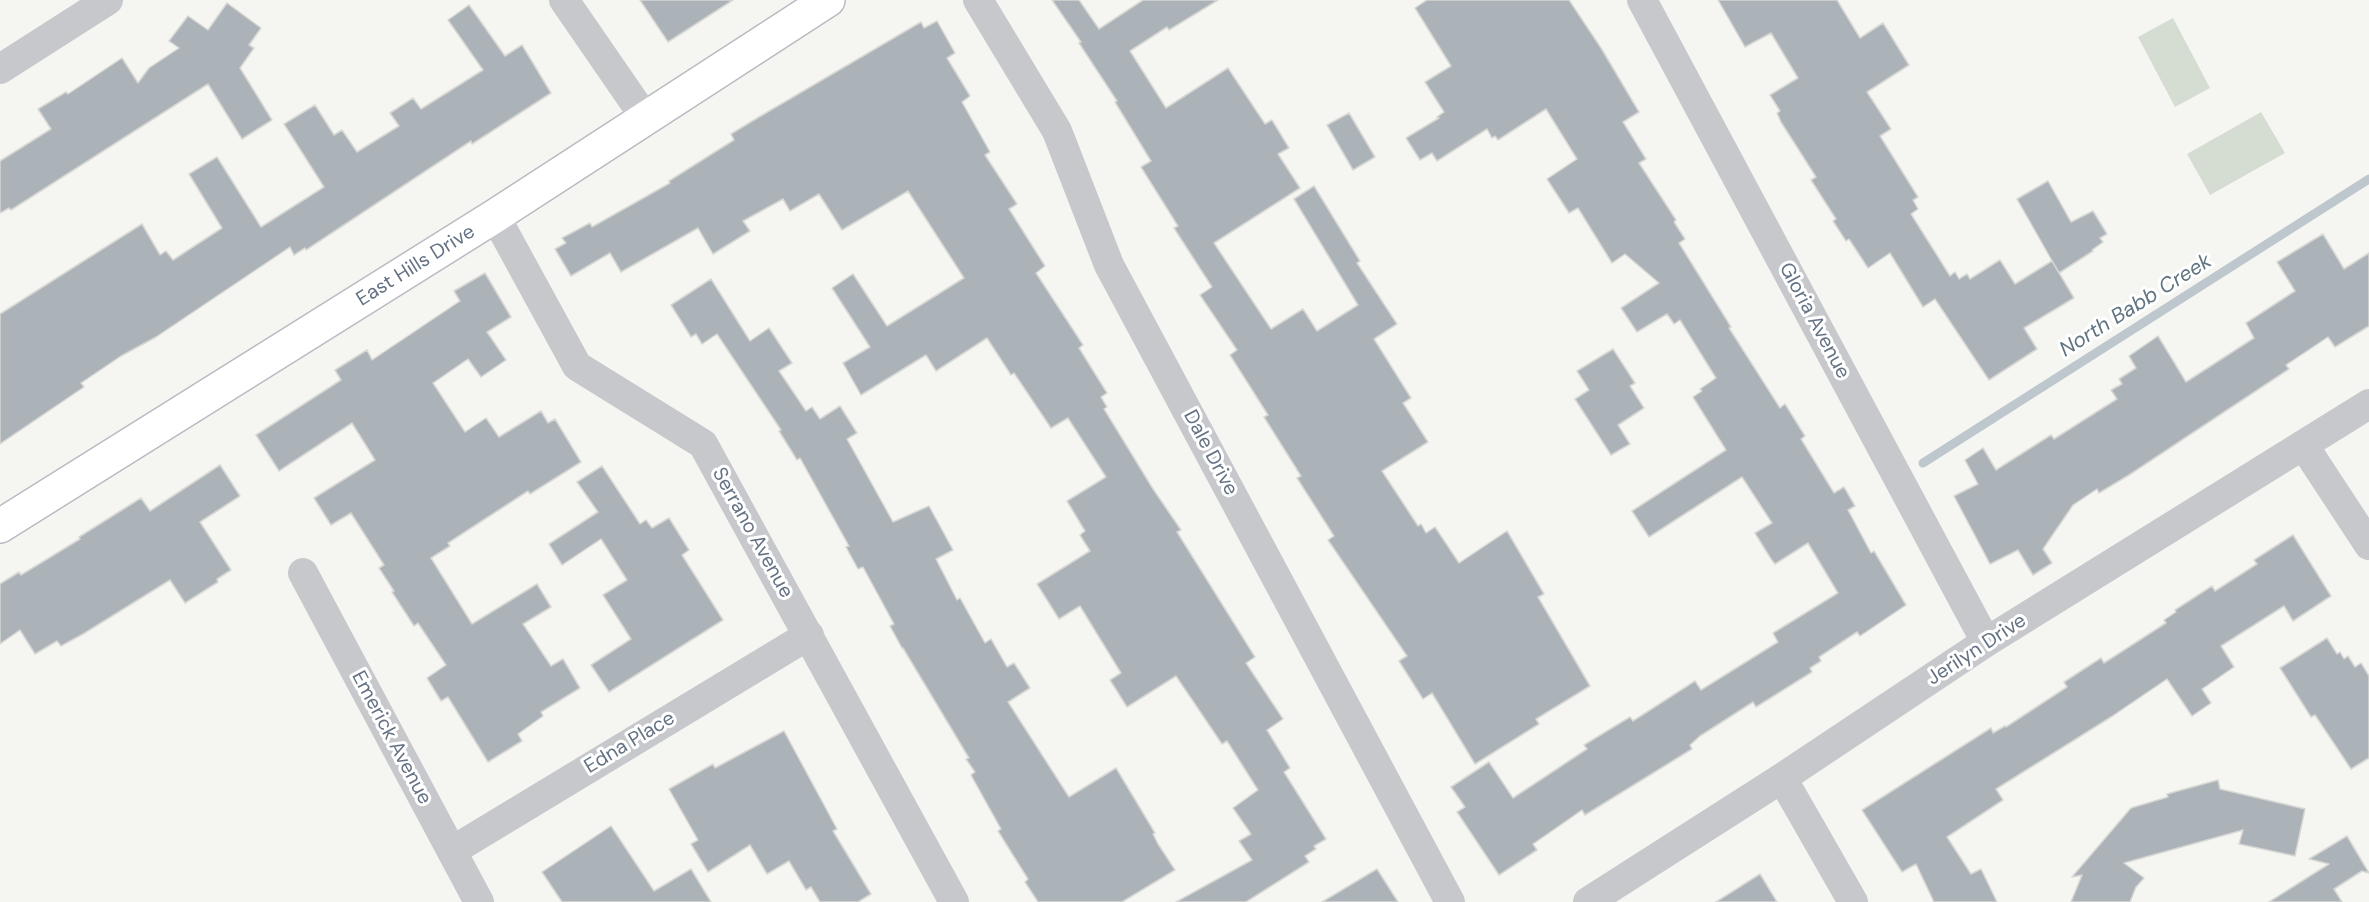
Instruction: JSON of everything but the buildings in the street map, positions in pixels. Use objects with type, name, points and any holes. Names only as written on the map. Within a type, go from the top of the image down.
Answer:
[{"type":"street","points":[[0,69],[108,0]]},
{"type":"street","points":[[564,0],[646,119]]},
{"type":"street","name":"East Hills Drive","points":[[0,526],[495,216],[828,0]]},
{"type":"street","name":"Dale Drive","points":[[978,0],[1057,131],[1109,265],[1450,902]]},
{"type":"street","name":"Gloria Avenue","points":[[1642,0],[1986,642]]},
{"type":"street","name":"Serrano Avenue","points":[[495,216],[577,366],[704,444],[954,902]]},
{"type":"street","name":"Jerilyn Drive","points":[[1588,902],[1782,778],[1986,642],[2369,404]]},
{"type":"street","points":[[2304,446],[2369,545]]},
{"type":"street","name":"Emerick Avenue","points":[[303,573],[479,902]]},
{"type":"street","name":"Edna Place","points":[[452,851],[808,635]]},
{"type":"street","points":[[1782,778],[1853,902]]},
{"type":"shaded area","points":[[2173,18],[2210,88],[2175,107],[2138,37]]},
{"type":"shaded area","points":[[2261,112],[2285,153],[2210,195],[2187,154]]},
{"type":"waterway","name":"North Babb Creek","points":[[1923,463],[2369,179]]}]
